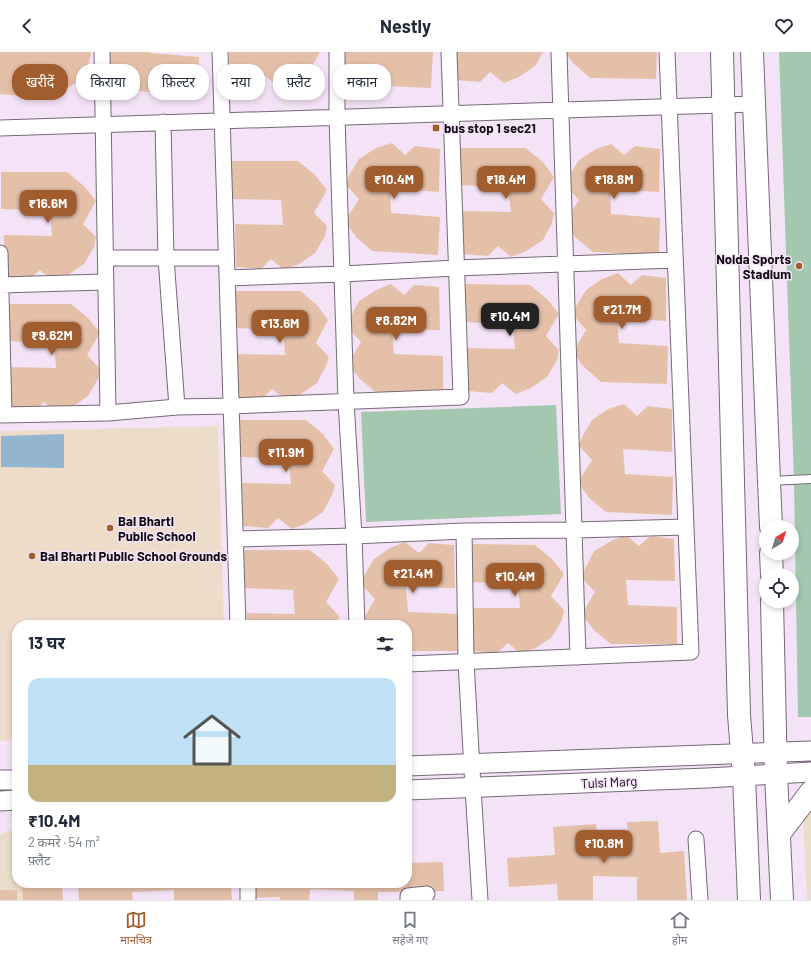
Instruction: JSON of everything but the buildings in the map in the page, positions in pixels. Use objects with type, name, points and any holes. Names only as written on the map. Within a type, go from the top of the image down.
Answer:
[{"type":"main road","points":[[722,52],[739,716],[744,776],[749,900]]},
{"type":"main road","points":[[752,52],[770,481],[770,520]]},
{"type":"main road","points":[[772,608],[776,774],[782,900]]},
{"type":"main road","points":[[779,834],[811,792]]},
{"type":"street","points":[[102,52],[108,413]]},
{"type":"street","points":[[220,52],[238,620]]},
{"type":"street","points":[[337,52],[337,117],[346,401],[354,536],[357,620]]},
{"type":"street","points":[[0,253],[2,415],[108,413],[177,407],[461,397],[449,52]]},
{"type":"street","points":[[559,52],[578,657]]},
{"type":"street","points":[[412,664],[691,652],[667,52]]},
{"type":"street","points":[[0,128],[754,104]]},
{"type":"street","points":[[163,122],[166,258],[177,407]]},
{"type":"street","points":[[106,258],[226,258]]},
{"type":"street","points":[[227,278],[675,260]]},
{"type":"street","points":[[1,285],[105,282]]},
{"type":"street","points":[[236,539],[464,531],[686,527]]},
{"type":"street","points":[[464,531],[466,661],[472,788],[480,900]]},
{"type":"street","name":"Tulsi Marg","points":[[412,766],[811,750]]},
{"type":"street","name":"Tulsi Marg","points":[[412,790],[811,772]]},
{"type":"street","points":[[0,780],[12,780]]},
{"type":"street","points":[[0,800],[12,800]]},
{"type":"street","points":[[696,839],[700,900]]},
{"type":"street","points":[[248,888],[248,900]]},
{"type":"street","points":[[408,900],[408,896],[427,894]]},
{"type":"lane","points":[[770,481],[811,479]]},
{"type":"shaded area","name":"Bal Bharti Public School","points":[[218,426],[224,620],[12,620],[12,740],[0,741],[0,431]]},
{"type":"shaded area","points":[[802,801],[811,801],[811,900],[807,900]]},
{"type":"shaded area","points":[[12,830],[12,888],[30,888],[30,900],[0,900],[0,834]]},
{"type":"green space","name":"Noida Sports Stadium","points":[[779,52],[811,52],[811,717],[798,717],[796,608],[799,608],[799,568],[795,568],[795,560],[799,560],[799,520],[795,520]]},
{"type":"green space","points":[[556,405],[561,514],[366,522],[361,412]]},
{"type":"water","points":[[64,434],[64,468],[1,467],[1,436]]},
{"type":"place","name":"bus stop 1 sec21","points":[[436,128]]},
{"type":"place","name":"Noida Sports Stadium","points":[[799,266]]},
{"type":"place","name":"Bal Bharti Public School","points":[[110,528]]},
{"type":"place","name":"Bal Bharti Public School Grounds","points":[[32,556]]}]
